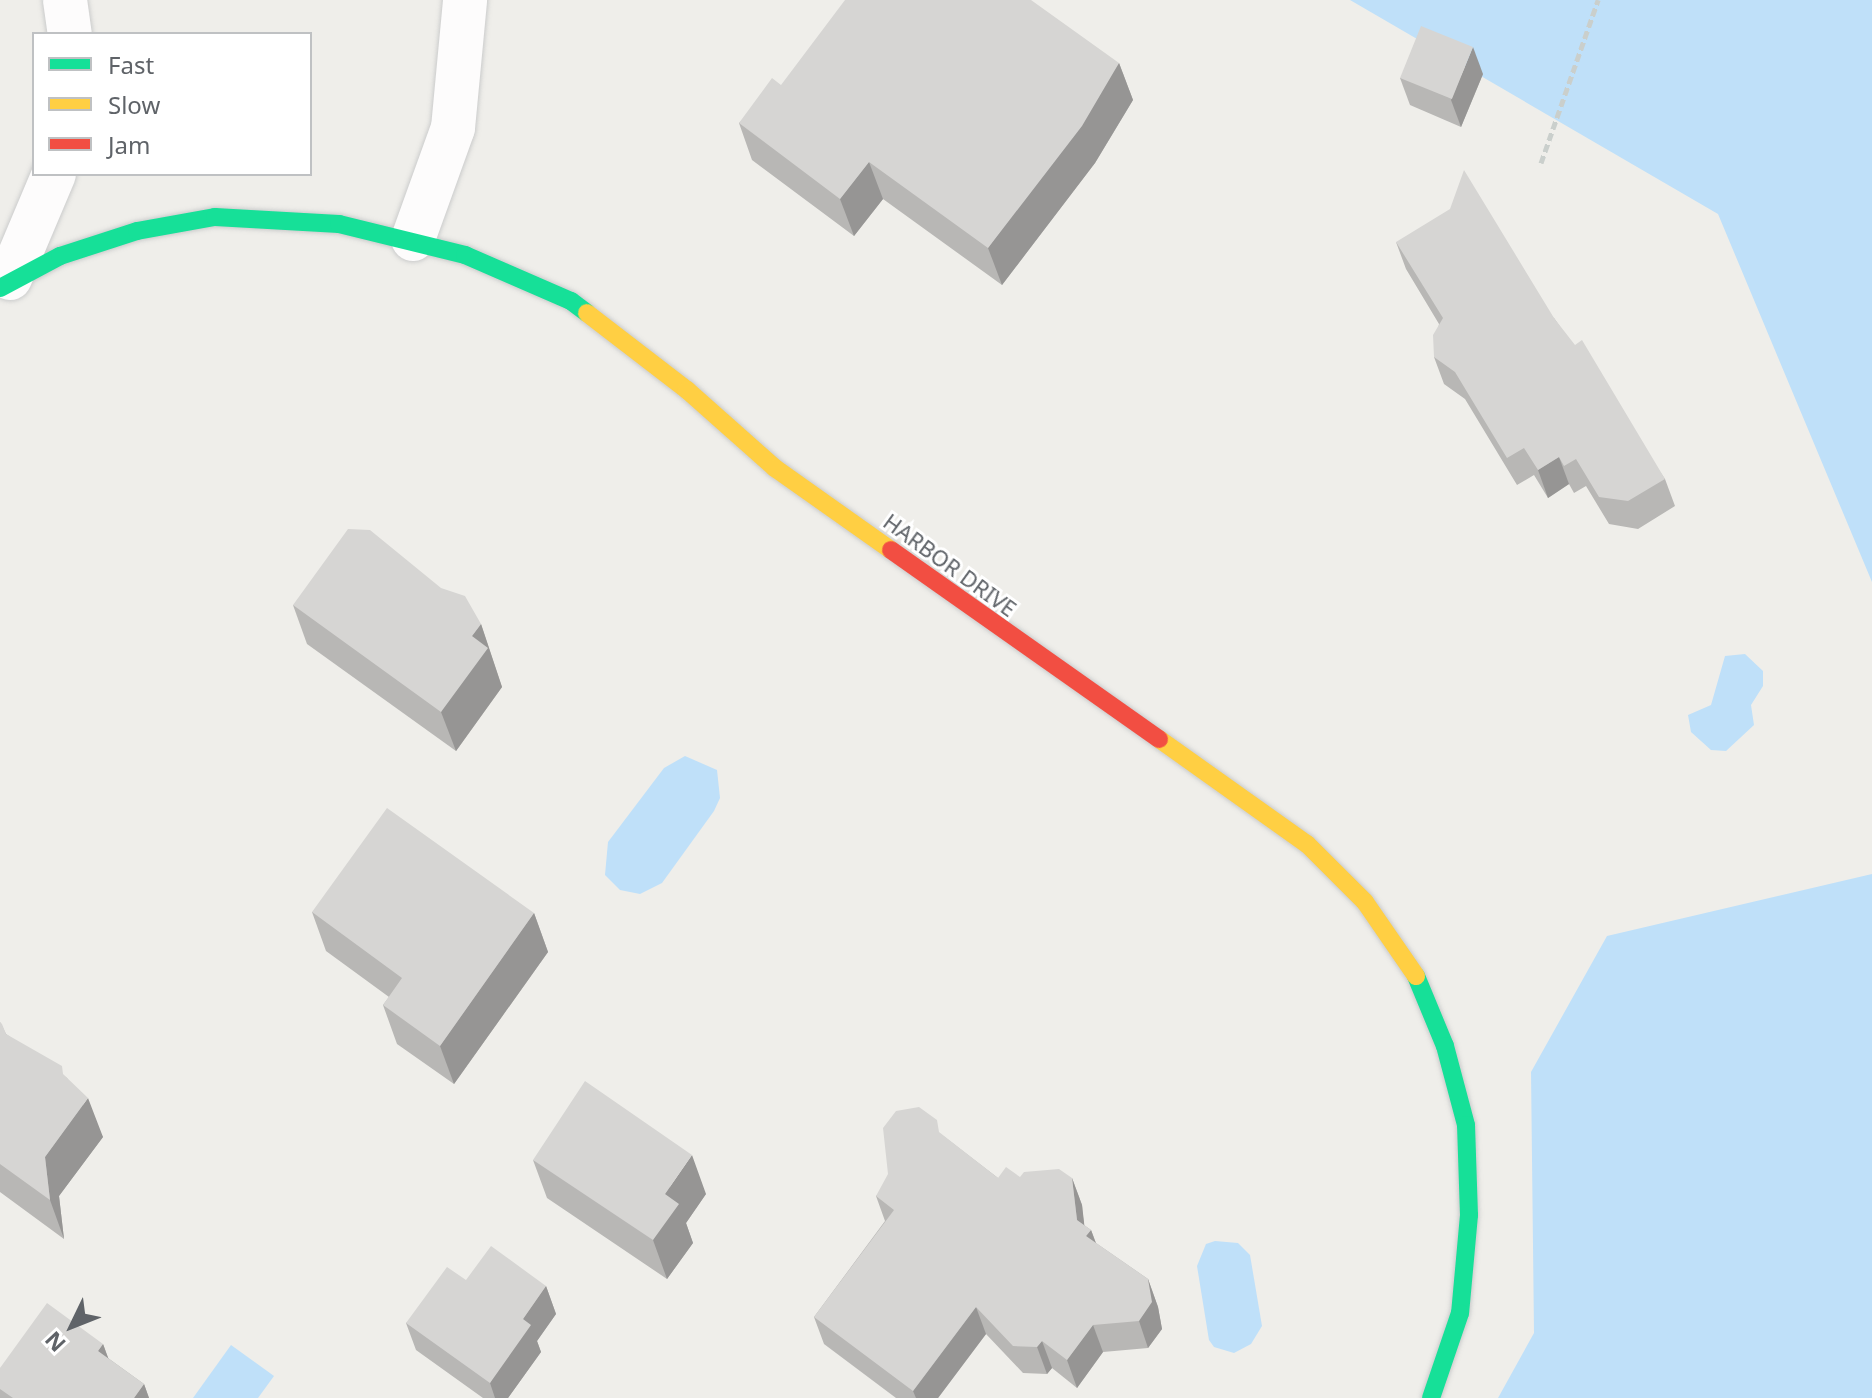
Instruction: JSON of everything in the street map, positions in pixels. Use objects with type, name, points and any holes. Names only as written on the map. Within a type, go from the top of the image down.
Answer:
[{"type":"street","points":[[65,0],[70,32]]},
{"type":"street","points":[[413,239],[453,128],[465,0]]},
{"type":"street","points":[[5,283],[53,176]]},
{"type":"street","name":"HARBOR DRIVE","points":[[5,283],[137,231],[215,217],[339,224],[413,239],[465,255],[571,301],[687,390],[775,468],[1307,844],[1365,902],[1415,974],[1445,1046],[1466,1125],[1469,1215],[1460,1313],[1431,1398]]},
{"type":"path","points":[[1541,163],[1598,0]]},
{"type":"water","points":[[1350,0],[1872,0],[1872,582],[1718,214]]},
{"type":"water","points":[[1745,654],[1763,671],[1763,686],[1751,705],[1754,725],[1726,751],[1711,750],[1691,732],[1688,715],[1711,705],[1725,656]]},
{"type":"water","points":[[685,756],[717,770],[720,798],[714,811],[662,883],[640,894],[620,890],[605,875],[608,842],[664,768]]},
{"type":"water","points":[[1872,874],[1872,1398],[1498,1398],[1534,1333],[1531,1072],[1607,936]]},
{"type":"water","points":[[1215,1241],[1238,1243],[1250,1255],[1262,1326],[1251,1344],[1234,1353],[1214,1347],[1209,1340],[1197,1266],[1206,1244]]},
{"type":"water","points":[[231,1345],[274,1376],[258,1398],[193,1398]]},
{"type":"building","points":[[845,0],[1031,0],[1119,63],[1082,126],[988,248],[869,162],[840,199],[739,123],[772,78],[781,85]]},
{"type":"building","points":[[1421,26],[1473,47],[1452,99],[1400,78]]},
{"type":"building","points":[[1464,170],[1554,318],[1575,345],[1582,340],[1665,479],[1628,501],[1599,497],[1576,459],[1564,466],[1559,457],[1538,470],[1524,448],[1507,458],[1455,372],[1434,357],[1433,335],[1443,318],[1396,242],[1450,209]]},
{"type":"building","points":[[348,529],[370,530],[441,588],[465,596],[481,624],[472,636],[488,648],[441,712],[293,605]]},
{"type":"building","points":[[387,808],[534,913],[440,1046],[383,1005],[402,978],[312,912]]},
{"type":"building","points":[[0,1022],[6,1034],[62,1066],[63,1074],[88,1098],[45,1157],[50,1200],[0,1164]]},
{"type":"building","points":[[585,1081],[692,1155],[665,1194],[679,1204],[653,1240],[533,1160]]},
{"type":"building","points":[[919,1107],[937,1120],[939,1132],[998,1178],[1006,1167],[1020,1177],[1024,1172],[1059,1169],[1072,1178],[1077,1220],[1091,1230],[1086,1236],[1148,1279],[1152,1302],[1139,1321],[1093,1325],[1067,1360],[1042,1341],[1037,1347],[1013,1346],[976,1307],[913,1391],[814,1317],[894,1210],[876,1196],[888,1174],[883,1128],[896,1111]]},
{"type":"building","points":[[491,1246],[546,1286],[523,1319],[531,1325],[490,1383],[406,1323],[447,1267],[466,1280]]},
{"type":"building","points":[[47,1303],[103,1344],[98,1351],[144,1384],[134,1398],[13,1398],[0,1389],[0,1368]]},
{"type":"traffic: fast","points":[[0,288],[60,256],[137,231],[215,217],[339,224],[465,255],[571,301],[587,313]]},
{"type":"traffic: fast","points":[[1416,976],[1445,1046],[1466,1125],[1469,1215],[1460,1313],[1431,1398]]},
{"type":"traffic: slow","points":[[587,313],[687,390],[775,468],[891,550]]},
{"type":"traffic: slow","points":[[1159,739],[1307,844],[1365,902],[1416,976]]},
{"type":"traffic: jam","points":[[891,550],[1159,739]]}]
